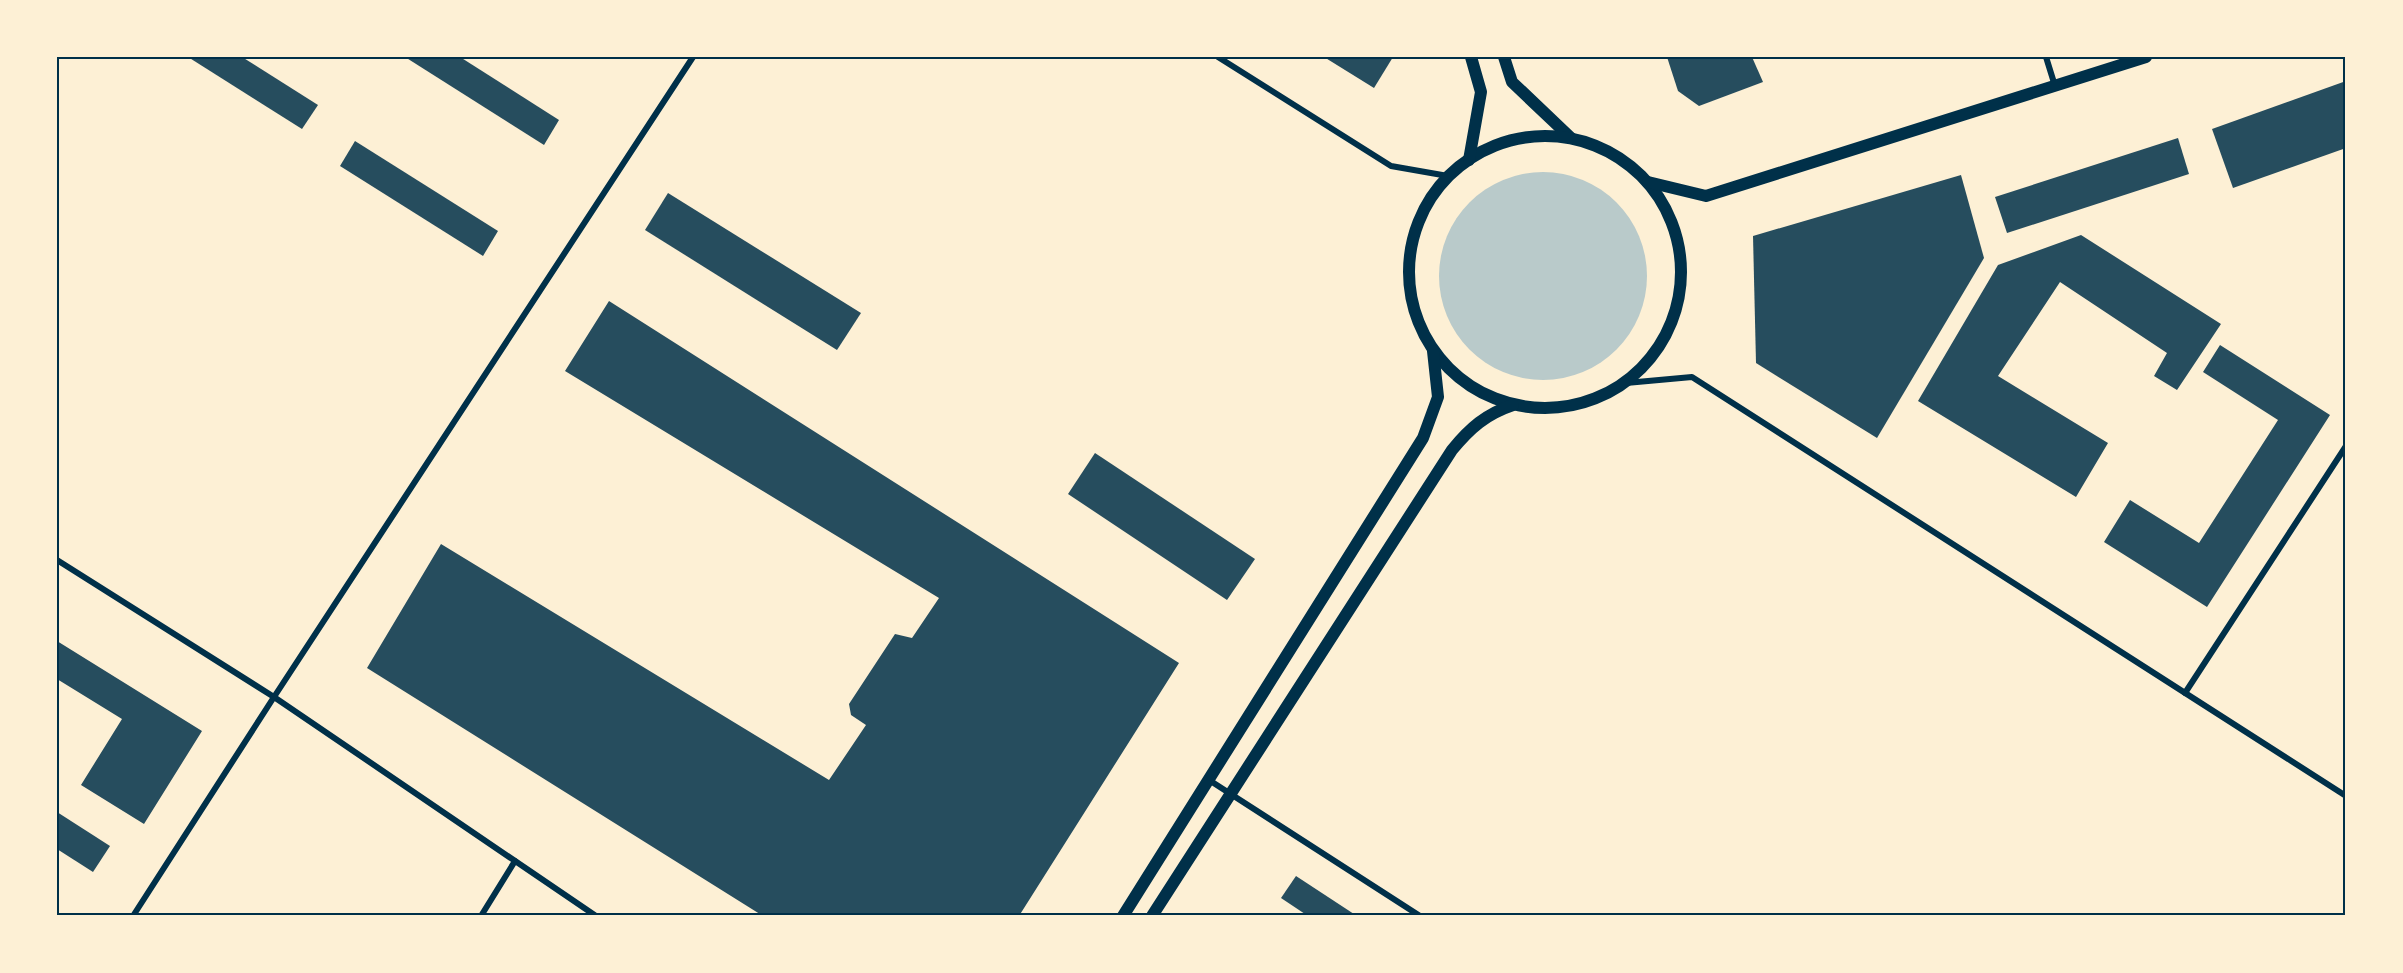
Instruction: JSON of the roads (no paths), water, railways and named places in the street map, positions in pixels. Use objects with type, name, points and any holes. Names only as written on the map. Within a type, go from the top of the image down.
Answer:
[{"type":"main road","points":[[1469,160],[1482,92],[1471,57]]},
{"type":"main road","points":[[1504,57],[1512,82],[1571,138]]},
{"type":"main road","points":[[1648,182],[1706,196],[2146,57]]},
{"type":"main road","points":[[1527,136],[1571,138],[1613,154],[1648,182],[1672,220],[1682,264],[1677,309],[1658,351],[1626,383],[1586,404],[1540,410],[1496,400],[1456,377],[1427,342],[1411,300],[1409,254],[1422,212],[1448,176],[1469,160],[1484,149],[1527,136]]},
{"type":"main road","points":[[1123,916],[1423,438],[1438,398],[1433,350]]},
{"type":"main road","points":[[1152,916],[1452,450],[1468,430],[1482,419],[1514,404]]},
{"type":"street","points":[[133,916],[693,57]]},
{"type":"street","points":[[1218,57],[1391,166],[1448,176]]},
{"type":"street","points":[[2046,57],[2055,86]]},
{"type":"street","points":[[1626,383],[1692,377],[2346,796]]},
{"type":"street","points":[[2185,693],[2346,446]]},
{"type":"street","points":[[57,560],[274,697],[596,916]]},
{"type":"street","points":[[1209,780],[1420,916]]},
{"type":"street","points":[[481,916],[515,861]]}]
